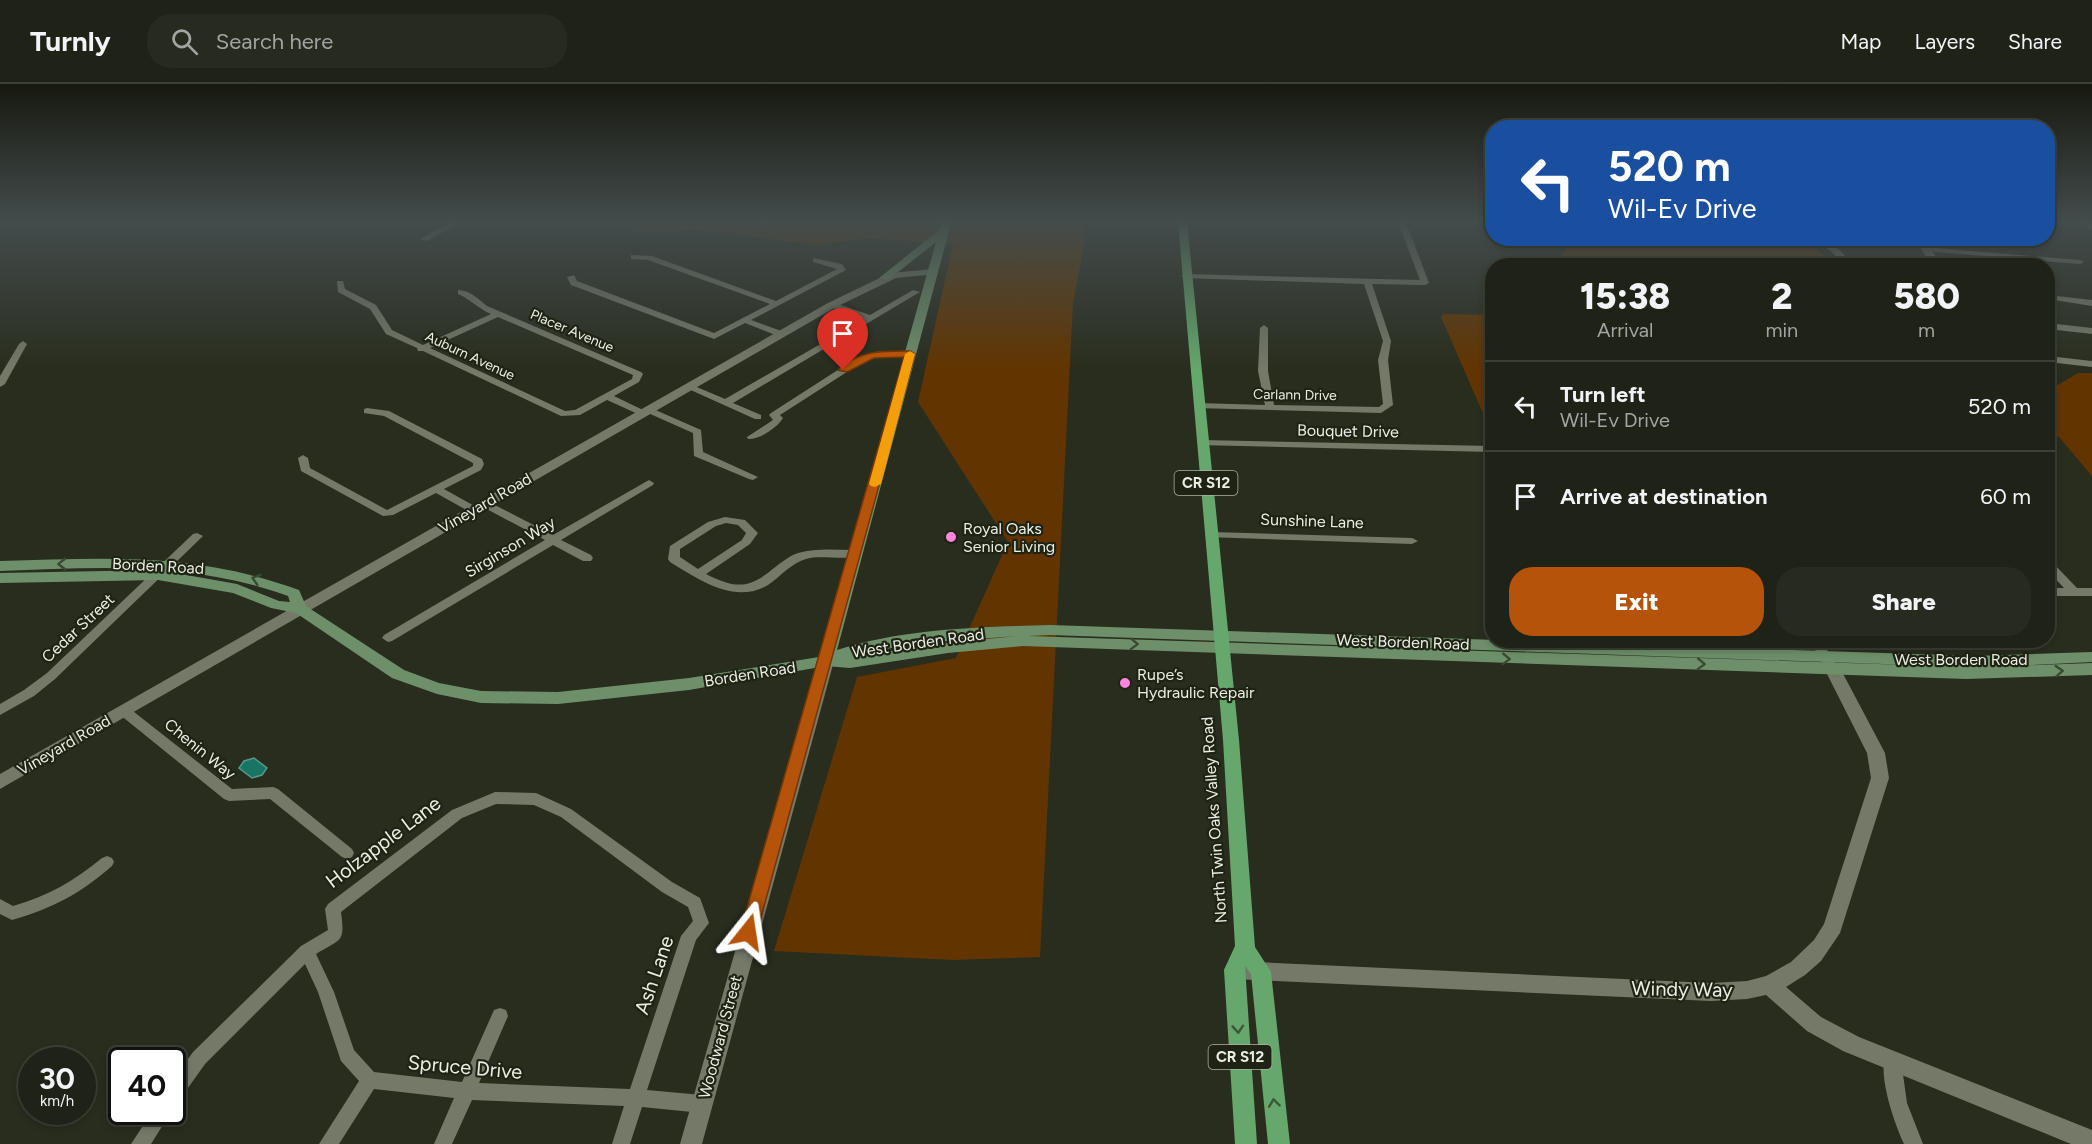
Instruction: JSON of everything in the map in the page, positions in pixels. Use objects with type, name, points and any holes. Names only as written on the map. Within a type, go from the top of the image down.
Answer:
[{"type":"main road","points":[[884,278],[892,271]]},
{"type":"main road","name":"North Twin Oaks Valley Road","points":[[1185,271],[1231,740],[1245,949]]},
{"type":"main road","name":"Woodward Street","points":[[826,661],[933,272]]},
{"type":"main road","name":"Borden Road","points":[[0,566],[170,564],[229,571],[276,585],[294,593],[300,609]]},
{"type":"main road","name":"Borden Road","points":[[0,578],[158,575],[237,589],[276,605],[300,609],[398,674],[437,688],[481,697],[570,697],[689,684],[826,661],[850,662],[967,640],[1023,641],[1076,636],[1221,641]]},
{"type":"main road","name":"West Borden Road","points":[[1221,641],[1522,659],[1975,662],[2092,657]]},
{"type":"main road","name":"West Borden Road","points":[[1829,662],[1966,673],[2092,669]]},
{"type":"main road","points":[[1234,970],[1238,957],[1245,949]]},
{"type":"main road","name":"CR S12","points":[[1245,949],[1261,972],[1279,1144]]},
{"type":"main road","name":"CR S12","points":[[1234,970],[1246,1144]]},
{"type":"street","points":[[687,271],[778,304]]},
{"type":"street","points":[[571,277],[574,283],[714,336],[722,334],[839,271]]},
{"type":"street","points":[[1185,276],[1425,283],[1421,271]]},
{"type":"street","name":"Vineyard Road","points":[[0,782],[832,305],[884,278],[908,272],[933,272]]},
{"type":"street","name":"Carlann Drive","points":[[1198,406],[1381,410],[1388,405],[1383,360],[1387,341],[1367,280]]},
{"type":"street","name":"Auburn Avenue","points":[[340,283],[342,290],[373,307],[389,332],[421,349],[564,414],[578,413],[607,397]]},
{"type":"street","name":"Placer Avenue","points":[[461,292],[470,296],[484,308],[638,374],[636,380],[607,397]]},
{"type":"street","points":[[726,403],[916,292]]},
{"type":"street","points":[[2055,298],[2092,303]]},
{"type":"street","points":[[832,305],[871,318]]},
{"type":"street","points":[[421,349],[498,314]]},
{"type":"street","points":[[746,321],[781,334]]},
{"type":"street","points":[[2055,327],[2092,331]]},
{"type":"street","points":[[1264,328],[1263,371],[1270,408]]},
{"type":"street","points":[[0,384],[23,344]]},
{"type":"street","points":[[752,437],[777,421],[778,418],[774,415],[861,359],[880,354],[910,354]]},
{"type":"street","points":[[2055,360],[2092,364]]},
{"type":"street","points":[[689,387],[758,417]]},
{"type":"street","points":[[607,397],[698,432],[698,454],[753,477]]},
{"type":"street","points":[[303,458],[305,469],[383,513],[397,511],[477,468],[478,461],[386,413],[367,411]]},
{"type":"street","name":"Bouquet Drive","points":[[1202,443],[1485,449]]},
{"type":"street","name":"Sirginson Way","points":[[388,638],[649,483]]},
{"type":"street","points":[[437,489],[587,558]]},
{"type":"street","points":[[698,574],[747,542],[752,533],[741,522],[725,520],[712,524],[674,548],[674,559],[698,574],[723,587],[744,589],[765,582],[790,562],[803,556],[817,553],[854,554]]},
{"type":"street","name":"Sunshine Lane","points":[[1211,535],[1412,541]]},
{"type":"street","name":"Cedar Street","points":[[0,710],[29,693],[51,676],[197,536]]},
{"type":"street","points":[[2055,572],[2073,591]]},
{"type":"street","points":[[2055,592],[2092,592]]},
{"type":"street","points":[[1820,648],[1829,662]]},
{"type":"street","name":"Woodward Street","points":[[691,1144],[826,661]]},
{"type":"street","name":"Windy Way","points":[[1234,970],[1711,992],[1747,990],[1769,985],[1802,967],[1827,939],[1833,927],[1880,778],[1876,753],[1829,662]]},
{"type":"street","name":"Chenin Way","points":[[124,711],[229,795],[273,793],[347,853]]},
{"type":"street","name":"Holzapple Lane","points":[[186,1076],[199,1058],[308,951],[336,933],[333,909],[457,814],[495,798],[536,799]]},
{"type":"street","name":"Ash Lane","points":[[536,799],[566,813],[667,887],[695,903],[701,923],[689,936],[621,1144]]},
{"type":"street","points":[[0,906],[12,913],[45,904],[80,886],[107,862]]},
{"type":"street","points":[[308,951],[326,992],[347,1054],[370,1080],[328,1144]]},
{"type":"street","points":[[1769,985],[1814,1024],[1851,1044],[2092,1141]]},
{"type":"street","points":[[443,1144],[500,1016]]},
{"type":"street","points":[[1892,1060],[1893,1080],[1903,1124],[1914,1144]]},
{"type":"street","name":"Spruce Drive","points":[[370,1080],[465,1091],[635,1098],[702,1104]]},
{"type":"street","points":[[140,1144],[153,1125]]},
{"type":"shaded area","points":[[947,271],[1079,271],[1073,303],[1040,957],[953,960],[774,951],[857,677],[956,658],[1008,542],[918,402]]},
{"type":"shaded area","points":[[1443,314],[1485,315],[1485,418],[1441,317]]},
{"type":"shaded area","points":[[2078,373],[2092,373],[2092,476],[2055,435],[2055,385]]},
{"type":"water","points":[[254,758],[267,768],[262,775],[252,778],[239,768],[244,761]]},
{"type":"slow traffic","points":[[875,484],[910,354]]},
{"type":"place","name":"Royal Oaks Senior Living","points":[[951,537]]},
{"type":"place","name":"Rupe’s Hydraulic Repair","points":[[1125,683]]},
{"type":"route","points":[[748,932],[826,661],[910,354],[873,355],[843,370]]}]
